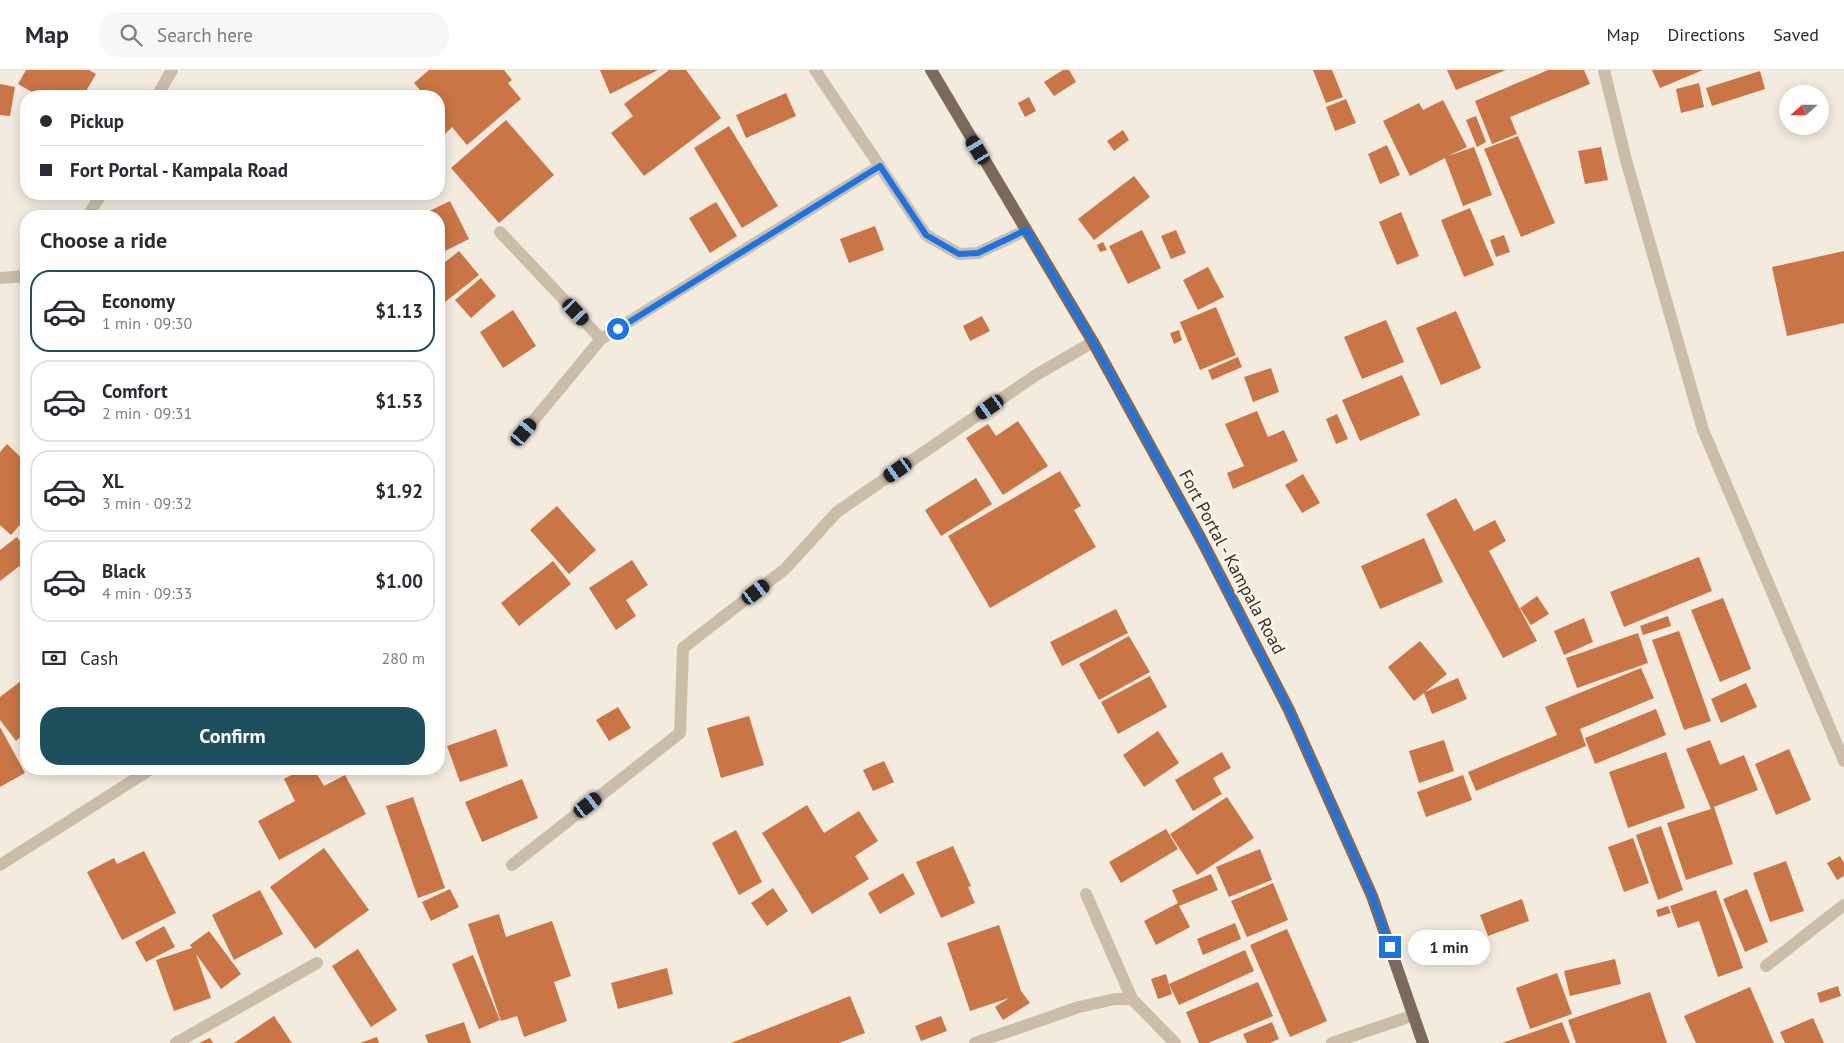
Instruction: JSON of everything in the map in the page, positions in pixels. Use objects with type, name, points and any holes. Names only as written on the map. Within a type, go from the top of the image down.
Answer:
[{"type":"main road","name":"Fort Portal - Kampala Road","points":[[931,70],[1093,342],[1201,539],[1289,710],[1372,896],[1423,1043]]},
{"type":"street","points":[[160,90],[172,70]]},
{"type":"street","points":[[816,70],[926,235],[959,254],[978,253],[1026,230]]},
{"type":"street","points":[[1604,70],[1626,160],[1703,430],[1844,761]]},
{"type":"street","points":[[524,432],[601,339],[880,166]]},
{"type":"street","points":[[500,232],[601,339]]},
{"type":"street","points":[[0,278],[20,276]]},
{"type":"street","points":[[512,865],[680,733],[683,648],[785,569],[837,512],[1036,375],[1093,342]]},
{"type":"street","points":[[0,865],[142,775]]},
{"type":"street","points":[[1086,894],[1132,1000],[1176,1043]]},
{"type":"street","points":[[1766,966],[1844,906]]},
{"type":"street","points":[[176,1043],[317,964]]},
{"type":"street","points":[[975,1043],[1079,1007],[1115,999],[1132,1000]]},
{"type":"street","points":[[1332,1043],[1414,1015]]},
{"type":"building","points":[[26,70],[89,70],[96,74],[87,90],[28,90],[18,84]]},
{"type":"building","points":[[429,70],[504,70],[512,80],[508,83],[521,99],[467,145],[452,127],[445,134],[445,90],[420,90],[414,83]]},
{"type":"building","points":[[600,70],[658,70],[610,94]]},
{"type":"building","points":[[669,70],[686,70],[721,118],[644,176],[611,133],[633,116],[624,104]]},
{"type":"building","points":[[1063,70],[1069,70],[1076,82],[1054,96],[1044,82]]},
{"type":"building","points":[[1313,70],[1332,70],[1343,97],[1326,103]]},
{"type":"building","points":[[1447,70],[1506,70],[1456,90]]},
{"type":"building","points":[[1548,70],[1584,70],[1590,84],[1510,117],[1517,134],[1492,144],[1475,101]]},
{"type":"building","points":[[1652,70],[1703,70],[1660,88]]},
{"type":"building","points":[[1760,71],[1765,89],[1712,106],[1706,88]]},
{"type":"building","points":[[1699,83],[1704,107],[1681,113],[1676,89]]},
{"type":"building","points":[[0,84],[15,87],[10,116],[0,115]]},
{"type":"building","points":[[786,93],[796,116],[746,138],[736,115]]},
{"type":"building","points":[[1029,97],[1036,111],[1025,117],[1018,103]]},
{"type":"building","points":[[1346,99],[1356,123],[1335,131],[1326,107]]},
{"type":"building","points":[[1443,100],[1467,147],[1448,156],[1474,147],[1492,195],[1463,206],[1445,158],[1410,176],[1383,121],[1419,103],[1423,110]]},
{"type":"building","points":[[1476,116],[1486,142],[1477,147],[1466,120]]},
{"type":"building","points":[[506,120],[554,175],[499,223],[451,168]]},
{"type":"building","points":[[729,126],[778,206],[742,228],[694,148]]},
{"type":"building","points":[[1123,130],[1129,140],[1114,151],[1107,141]]},
{"type":"building","points":[[1518,136],[1555,223],[1521,237],[1484,149]]},
{"type":"building","points":[[1387,145],[1400,175],[1380,184],[1368,154]]},
{"type":"building","points":[[1601,147],[1608,180],[1585,184],[1578,151]]},
{"type":"building","points":[[1134,176],[1150,197],[1094,240],[1078,219]]},
{"type":"building","points":[[450,201],[469,239],[445,251],[445,210],[431,210]]},
{"type":"building","points":[[716,202],[737,236],[710,253],[689,218]]},
{"type":"building","points":[[1470,208],[1494,265],[1464,277],[1441,220]]},
{"type":"building","points":[[1401,212],[1419,256],[1397,265],[1379,222]]},
{"type":"building","points":[[875,226],[884,250],[849,263],[840,239]]},
{"type":"building","points":[[1142,230],[1161,268],[1128,284],[1109,246]]},
{"type":"building","points":[[1176,230],[1186,253],[1171,259],[1161,236]]},
{"type":"building","points":[[1504,235],[1510,252],[1496,257],[1490,240]]},
{"type":"building","points":[[1103,242],[1107,250],[1100,252],[1097,245]]},
{"type":"building","points":[[459,251],[479,275],[445,302],[445,262]]},
{"type":"building","points":[[1844,251],[1844,323],[1787,336],[1772,267]]},
{"type":"building","points":[[1208,267],[1224,297],[1198,310],[1183,280]]},
{"type":"building","points":[[481,278],[496,296],[471,318],[455,300]]},
{"type":"building","points":[[1216,307],[1236,355],[1200,370],[1180,322]]},
{"type":"building","points":[[513,310],[536,346],[503,368],[480,332]]},
{"type":"building","points":[[1456,311],[1481,368],[1441,385],[1416,328]]},
{"type":"building","points":[[982,316],[990,331],[970,341],[963,326]]},
{"type":"building","points":[[1386,320],[1404,362],[1362,379],[1344,337]]},
{"type":"building","points":[[1179,330],[1182,340],[1174,344],[1170,333]]},
{"type":"building","points":[[1238,357],[1242,367],[1212,380],[1208,370]]},
{"type":"building","points":[[1271,368],[1279,392],[1253,402],[1244,377]]},
{"type":"building","points":[[1402,375],[1420,415],[1360,441],[1342,400]]},
{"type":"building","points":[[1257,411],[1268,437],[1284,430],[1298,461],[1233,489],[1227,473],[1244,466],[1225,424]]},
{"type":"building","points":[[1337,414],[1348,439],[1336,444],[1326,419]]},
{"type":"building","points":[[1018,421],[1048,466],[1003,495],[966,438],[988,424],[996,436]]},
{"type":"building","points":[[7,444],[20,456],[20,525],[11,535],[0,525],[0,452]]},
{"type":"building","points":[[1060,471],[1081,506],[1074,510],[1096,547],[990,608],[948,536]]},
{"type":"building","points":[[1303,474],[1320,503],[1302,513],[1285,485]]},
{"type":"building","points":[[976,478],[992,504],[941,536],[925,510]]},
{"type":"building","points":[[1456,498],[1474,531],[1495,520],[1506,541],[1489,551],[1537,641],[1503,658],[1426,514]]},
{"type":"building","points":[[557,506],[596,550],[569,574],[530,530]]},
{"type":"building","points":[[17,537],[20,541],[20,566],[0,581],[0,550]]},
{"type":"building","points":[[1424,538],[1443,582],[1380,609],[1361,566]]},
{"type":"building","points":[[1699,557],[1712,591],[1624,627],[1610,592]]},
{"type":"building","points":[[632,560],[648,585],[626,600],[636,616],[616,630],[589,588]]},
{"type":"building","points":[[553,561],[571,584],[519,626],[501,603]]},
{"type":"building","points":[[1537,596],[1549,614],[1531,625],[1520,608]]},
{"type":"building","points":[[1723,598],[1751,669],[1720,682],[1691,610]]},
{"type":"building","points":[[1116,609],[1128,633],[1062,666],[1050,642]]},
{"type":"building","points":[[1668,616],[1671,626],[1643,635],[1640,626]]},
{"type":"building","points":[[1584,618],[1593,642],[1564,655],[1554,631]]},
{"type":"building","points":[[1679,631],[1711,721],[1684,730],[1652,640]]},
{"type":"building","points":[[1638,633],[1648,663],[1577,688],[1566,658]]},
{"type":"building","points":[[1129,636],[1150,672],[1099,700],[1079,664]]},
{"type":"building","points":[[1420,641],[1447,674],[1425,692],[1458,678],[1467,699],[1432,714],[1424,693],[1414,701],[1388,667]]},
{"type":"building","points":[[1641,668],[1654,698],[1580,729],[1586,746],[1476,791],[1468,772],[1557,735],[1545,707]]},
{"type":"building","points":[[1150,676],[1167,707],[1118,734],[1101,702]]},
{"type":"building","points":[[20,682],[20,737],[16,741],[0,720],[0,697]]},
{"type":"building","points":[[1746,683],[1757,707],[1721,723],[1711,699]]},
{"type":"building","points":[[618,707],[631,728],[609,741],[596,720]]},
{"type":"building","points":[[1656,709],[1666,735],[1595,764],[1585,738]]},
{"type":"building","points":[[749,716],[764,765],[721,778],[707,728]]},
{"type":"building","points":[[0,727],[20,764],[21,775],[0,787]]},
{"type":"building","points":[[496,729],[508,766],[460,782],[447,746]]},
{"type":"building","points":[[1158,731],[1179,763],[1144,787],[1123,755]]},
{"type":"building","points":[[1444,740],[1454,771],[1419,783],[1409,751]]},
{"type":"building","points":[[1710,740],[1720,765],[1744,755],[1758,790],[1714,807],[1733,864],[1686,880],[1667,823],[1711,809],[1686,749]]},
{"type":"building","points":[[1789,749],[1811,800],[1776,815],[1755,764]]},
{"type":"building","points":[[1222,752],[1231,768],[1213,778],[1222,794],[1193,811],[1175,780]]},
{"type":"building","points":[[1666,752],[1685,808],[1628,828],[1609,772]]},
{"type":"building","points":[[884,761],[894,782],[873,791],[863,770]]},
{"type":"building","points":[[291,775],[318,775],[324,786],[345,775],[366,814],[279,860],[258,821],[295,801],[284,779]]},
{"type":"building","points":[[1463,775],[1472,800],[1426,817],[1417,792]]},
{"type":"building","points":[[522,779],[538,818],[482,842],[465,802]]},
{"type":"building","points":[[413,797],[445,888],[418,898],[386,806]]},
{"type":"building","points":[[1227,797],[1254,838],[1197,875],[1170,834]]},
{"type":"building","points":[[807,805],[824,833],[859,811],[878,841],[855,856],[869,879],[812,914],[762,833]]},
{"type":"building","points":[[1661,826],[1683,890],[1658,900],[1636,835]]},
{"type":"building","points":[[1166,829],[1178,849],[1121,883],[1109,862]]},
{"type":"building","points":[[736,830],[762,882],[739,895],[712,843]]},
{"type":"building","points":[[1633,838],[1649,883],[1624,892],[1608,847]]},
{"type":"building","points":[[953,846],[971,886],[968,887],[975,903],[941,918],[916,862]]},
{"type":"building","points":[[324,848],[369,910],[315,949],[270,887]]},
{"type":"building","points":[[1260,849],[1272,880],[1229,897],[1216,867]]},
{"type":"building","points":[[144,851],[176,913],[122,940],[87,872],[114,858],[117,864]]},
{"type":"building","points":[[1840,856],[1844,863],[1844,876],[1837,880],[1827,863]]},
{"type":"building","points":[[1786,861],[1804,911],[1770,922],[1753,873]]},
{"type":"building","points":[[903,873],[915,894],[880,914],[868,893]]},
{"type":"building","points":[[1211,874],[1218,890],[1179,906],[1190,927],[1156,945],[1144,921],[1178,903],[1172,890]]},
{"type":"building","points":[[1273,883],[1288,920],[1247,937],[1231,901]]},
{"type":"building","points":[[773,888],[788,911],[767,926],[751,903]]},
{"type":"building","points":[[450,889],[459,907],[431,921],[422,902]]},
{"type":"building","points":[[1747,889],[1768,942],[1745,952],[1723,899]]},
{"type":"building","points":[[260,890],[283,934],[234,960],[212,915]]},
{"type":"building","points":[[1716,890],[1743,968],[1718,977],[1699,921],[1678,928],[1670,906]]},
{"type":"building","points":[[1522,899],[1529,921],[1488,936],[1480,915]]},
{"type":"building","points":[[1668,906],[1671,913],[1658,917],[1656,910]]},
{"type":"building","points":[[499,914],[506,937],[552,921],[571,976],[554,982],[567,1021],[524,1037],[517,1016],[501,1021],[468,924]]},
{"type":"building","points":[[1235,923],[1241,939],[1203,955],[1197,939]]},
{"type":"building","points":[[999,925],[1021,991],[1030,1003],[1003,1020],[995,1007],[1009,998],[970,1011],[947,943]]},
{"type":"building","points":[[164,926],[175,947],[146,962],[135,942]]},
{"type":"building","points":[[1287,929],[1327,1021],[1290,1037],[1250,945]]},
{"type":"building","points":[[209,931],[241,974],[221,989],[196,954],[211,998],[174,1011],[156,960],[192,948],[190,945]]},
{"type":"building","points":[[358,949],[397,1010],[371,1027],[332,966]]},
{"type":"building","points":[[1245,950],[1254,971],[1179,1005],[1169,984]]},
{"type":"building","points":[[473,955],[500,1020],[479,1029],[452,964]]},
{"type":"building","points":[[1615,959],[1621,984],[1570,996],[1564,971]]},
{"type":"building","points":[[667,968],[673,994],[618,1009],[611,983]]},
{"type":"building","points":[[1557,973],[1572,1014],[1530,1029],[1516,988]]},
{"type":"building","points":[[1166,974],[1172,994],[1158,999],[1151,979]]},
{"type":"building","points":[[1258,982],[1273,1016],[1208,1043],[1199,1043],[1186,1012]]},
{"type":"building","points":[[1838,986],[1841,996],[1820,1003],[1817,993]]},
{"type":"building","points":[[1750,987],[1774,1043],[1696,1043],[1684,1016]]},
{"type":"building","points":[[1650,992],[1667,1043],[1576,1043],[1568,1020]]},
{"type":"building","points":[[850,996],[865,1033],[839,1043],[731,1043]]},
{"type":"building","points":[[274,1016],[292,1043],[234,1043]]},
{"type":"building","points":[[941,1016],[947,1031],[921,1041],[915,1026]]},
{"type":"building","points":[[1813,1018],[1824,1043],[1785,1043],[1780,1032]]},
{"type":"building","points":[[464,1022],[471,1043],[428,1043],[425,1035]]},
{"type":"building","points":[[1272,1022],[1279,1039],[1270,1043],[1247,1043],[1243,1034]]},
{"type":"building","points":[[1562,1022],[1570,1043],[1502,1043]]},
{"type":"building","points":[[377,1037],[379,1043],[360,1043]]},
{"type":"building","points":[[210,1038],[213,1043],[199,1043]]},
{"type":"route","points":[[618,329],[880,166],[926,235],[959,254],[978,253],[1026,230],[1093,342],[1201,539],[1289,710],[1372,896],[1390,947]]}]
